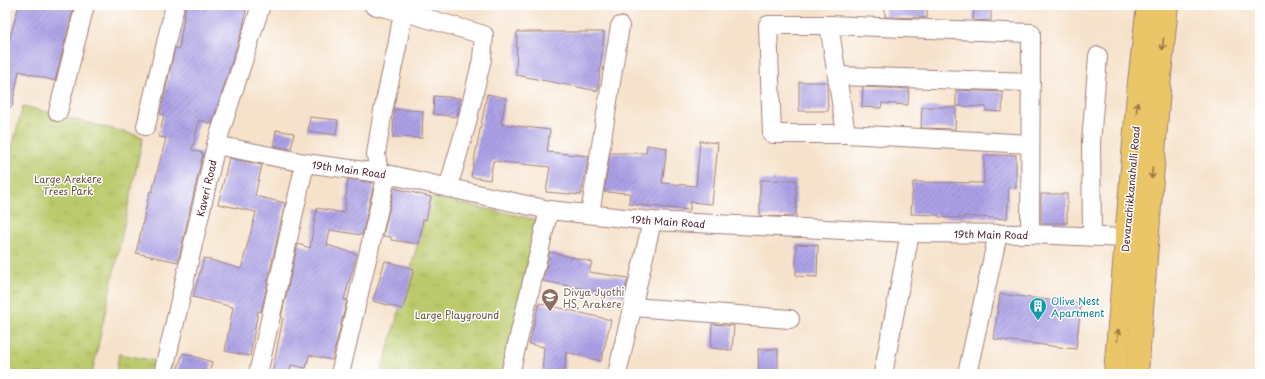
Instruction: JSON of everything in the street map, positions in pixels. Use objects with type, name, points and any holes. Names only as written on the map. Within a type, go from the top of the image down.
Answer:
[{"type":"main road","name":"Devarachikkanahalli Road","points":[[1117,374],[1126,238],[1139,82],[1148,5]]},
{"type":"main road","name":"Devarachikkanahalli Road","points":[[1137,374],[1160,76],[1167,5]]},
{"type":"street","points":[[58,112],[85,5]]},
{"type":"street","points":[[146,126],[175,5]]},
{"type":"street","name":"Kaveri Road","points":[[163,374],[216,145],[261,5]]},
{"type":"street","points":[[373,5],[484,35],[482,59],[466,126],[448,188]]},
{"type":"street","points":[[340,374],[383,174],[376,154],[403,12]]},
{"type":"street","points":[[1030,144],[846,134],[772,134],[768,25],[829,25],[1031,33],[1030,234]]},
{"type":"street","points":[[829,25],[846,134]]},
{"type":"street","points":[[590,214],[620,26]]},
{"type":"street","points":[[1092,237],[1091,142],[1098,56]]},
{"type":"street","points":[[837,76],[1030,82]]},
{"type":"street","name":"19th Main Road","points":[[216,145],[305,163],[383,174],[549,210],[652,222],[910,233],[1030,234],[1126,238]]},
{"type":"street","points":[[258,374],[305,163]]},
{"type":"street","points":[[510,374],[549,210]]},
{"type":"street","points":[[617,374],[652,222]]},
{"type":"street","points":[[883,374],[910,233]]},
{"type":"street","points":[[967,374],[998,234]]},
{"type":"street","points":[[633,307],[790,319]]},
{"type":"green space","name":"Large Arekere Trees Park","points":[[23,106],[143,137],[92,374],[5,374],[5,176]]},
{"type":"green space","name":"Large Playground","points":[[431,197],[538,220],[502,374],[381,374]]},
{"type":"green space","points":[[119,354],[171,364],[169,373],[174,374],[116,374]]},
{"type":"building","points":[[19,5],[74,5],[55,81],[19,71],[12,107],[5,107],[5,56]]},
{"type":"building","points":[[186,5],[247,5],[243,27],[212,124],[199,120],[192,150],[203,153],[178,262],[136,253],[150,191],[152,192],[166,138],[159,137],[164,115],[160,114],[175,48],[179,49]]},
{"type":"building","points":[[885,5],[927,5],[927,18],[885,17]]},
{"type":"building","points":[[974,5],[991,5],[991,21],[973,20]]},
{"type":"building","points":[[517,32],[604,32],[598,91],[516,75]]},
{"type":"building","points":[[799,82],[827,82],[828,111],[799,111]]},
{"type":"building","points":[[863,87],[909,89],[908,105],[882,103],[881,108],[862,107]]},
{"type":"building","points":[[956,90],[1003,92],[1002,112],[986,111],[986,107],[956,106]]},
{"type":"building","points":[[487,94],[506,98],[501,124],[550,130],[547,152],[589,156],[581,195],[546,192],[550,167],[493,161],[490,180],[471,177]]},
{"type":"building","points":[[434,96],[460,98],[457,117],[433,114]]},
{"type":"building","points":[[922,107],[956,107],[955,129],[921,128]]},
{"type":"building","points":[[394,109],[423,111],[422,138],[393,137]]},
{"type":"building","points":[[310,117],[338,120],[336,135],[308,131]]},
{"type":"building","points":[[276,130],[294,133],[291,149],[274,146]]},
{"type":"building","points":[[700,141],[718,143],[712,204],[690,202],[690,210],[629,204],[630,193],[604,192],[610,153],[646,153],[647,145],[667,148],[662,183],[696,186]]},
{"type":"building","points":[[984,155],[1016,155],[1016,188],[1009,187],[1007,219],[964,216],[964,218],[939,217],[939,215],[911,214],[913,182],[984,183]]},
{"type":"building","points":[[229,158],[262,165],[255,196],[285,203],[261,312],[258,311],[250,356],[225,351],[233,307],[193,297],[204,258],[241,269],[256,212],[218,204]]},
{"type":"building","points":[[348,179],[374,183],[362,235],[330,230],[327,245],[357,254],[344,300],[347,300],[332,360],[309,355],[306,368],[291,365],[290,374],[272,374],[283,318],[281,317],[298,244],[310,248],[317,208],[344,213]]},
{"type":"building","points":[[760,180],[796,180],[796,217],[760,216]]},
{"type":"building","points":[[394,188],[431,197],[426,220],[423,219],[419,244],[391,240],[391,237],[383,236]]},
{"type":"building","points":[[1041,194],[1067,194],[1067,223],[1041,223]]},
{"type":"building","points":[[796,244],[818,245],[817,277],[796,276]]},
{"type":"building","points":[[550,252],[592,262],[589,272],[628,278],[624,296],[543,281]]},
{"type":"building","points":[[385,261],[414,269],[403,309],[373,301]]},
{"type":"building","name":"Olive Nest Apartment","points":[[1000,294],[1081,304],[1076,349],[994,339]]},
{"type":"building","points":[[539,303],[611,320],[601,361],[566,352],[564,374],[542,374],[544,347],[529,344]]},
{"type":"building","points":[[712,324],[734,326],[732,350],[711,348]]},
{"type":"building","points":[[758,349],[778,349],[778,374],[759,374]]},
{"type":"building","points":[[183,353],[212,362],[209,374],[187,374],[177,371]]},
{"type":"place","name":"Divya Jyothi HS, Arakere","points":[[550,312]]},
{"type":"place","name":"Olive Nest Apartment","points":[[1038,321]]}]
